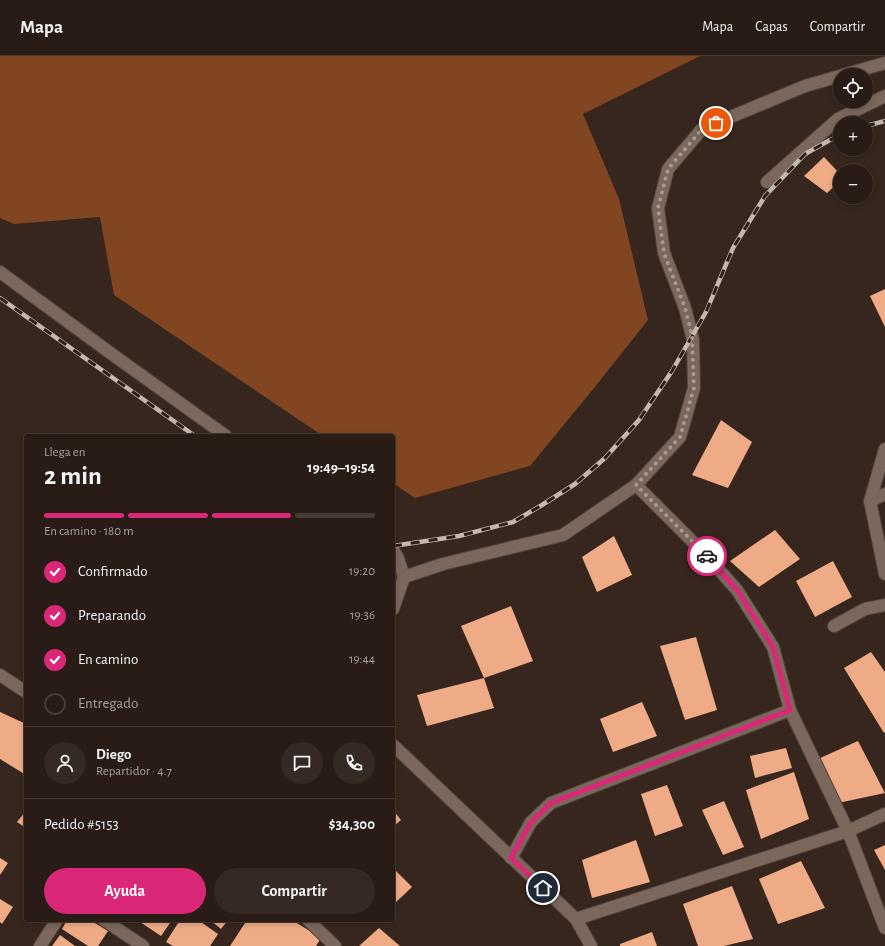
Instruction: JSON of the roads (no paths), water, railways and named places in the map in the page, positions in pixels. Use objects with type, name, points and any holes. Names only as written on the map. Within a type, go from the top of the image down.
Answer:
[{"type":"street","points":[[868,68],[885,63]]},
{"type":"street","points":[[404,577],[443,564],[563,535],[636,485],[680,437],[694,388],[692,336],[685,308],[664,253],[658,208],[668,169],[702,129],[805,86],[833,78]]},
{"type":"street","points":[[767,182],[838,119],[885,96]]},
{"type":"street","points":[[0,272],[223,434]]},
{"type":"street","points":[[885,449],[870,500],[885,574]]},
{"type":"street","points":[[636,485],[703,552],[737,590],[773,647],[790,710],[848,831],[885,928]]},
{"type":"street","points":[[870,500],[885,494]]},
{"type":"street","points":[[395,553],[404,577],[395,603]]},
{"type":"street","points":[[834,626],[865,609],[885,604]]},
{"type":"street","points":[[0,675],[24,691]]},
{"type":"street","points":[[511,858],[531,822],[551,803],[790,710]]},
{"type":"street","points":[[395,746],[576,919],[591,946]]},
{"type":"street","points":[[576,919],[848,831],[885,814]]},
{"type":"street","points":[[40,946],[56,922]]},
{"type":"street","points":[[107,922],[143,946]]},
{"type":"street","points":[[310,922],[335,946]]},
{"type":"railway","points":[[873,124],[885,121]]},
{"type":"railway","points":[[395,546],[459,536],[513,522],[575,484],[605,458],[639,420],[672,371],[706,312],[733,248],[765,196],[805,154],[833,139]]},
{"type":"railway","points":[[0,298],[192,434]]}]
